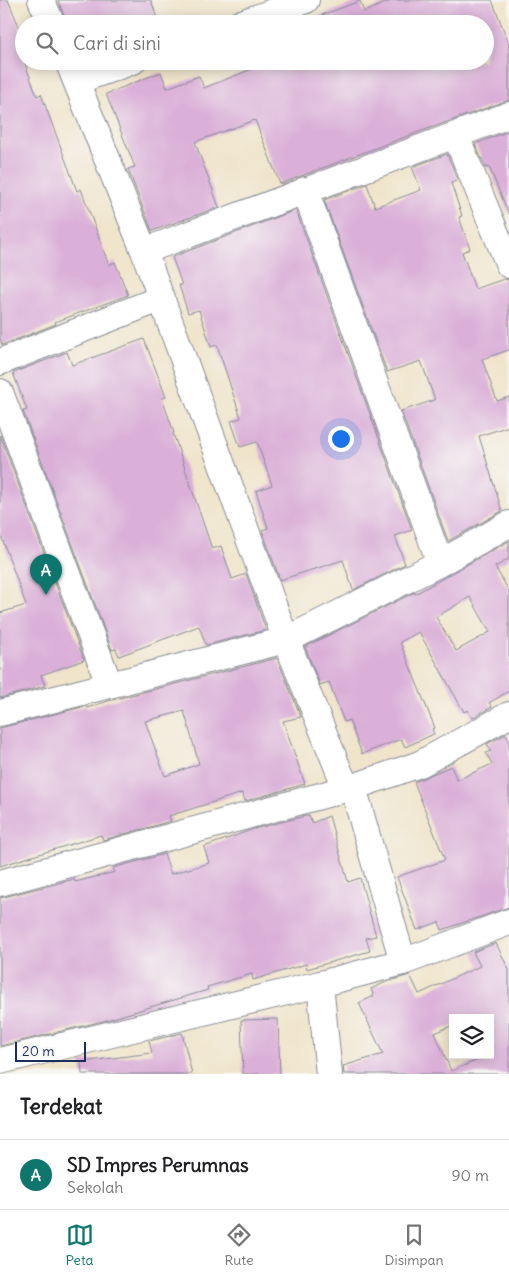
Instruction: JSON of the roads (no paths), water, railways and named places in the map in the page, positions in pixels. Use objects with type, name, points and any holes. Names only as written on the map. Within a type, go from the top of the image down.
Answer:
[{"type":"street","points":[[41,0],[48,15]]},
{"type":"street","points":[[264,15],[306,0]]},
{"type":"street","points":[[72,71],[162,298],[286,640],[349,788],[404,962]]},
{"type":"street","points":[[144,251],[509,115]]},
{"type":"street","points":[[456,136],[509,265]]},
{"type":"street","points":[[305,190],[440,563]]},
{"type":"street","points":[[0,362],[162,298]]},
{"type":"street","points":[[0,392],[109,684]]},
{"type":"street","points":[[0,713],[286,640],[440,563],[509,524]]},
{"type":"street","points":[[0,883],[349,788],[420,764],[509,715]]},
{"type":"street","points":[[0,1061],[404,962],[509,922]]},
{"type":"street","points":[[320,984],[329,1074]]},
{"type":"place","name":"SD Impres Perumnas","points":[[46,595]]}]
